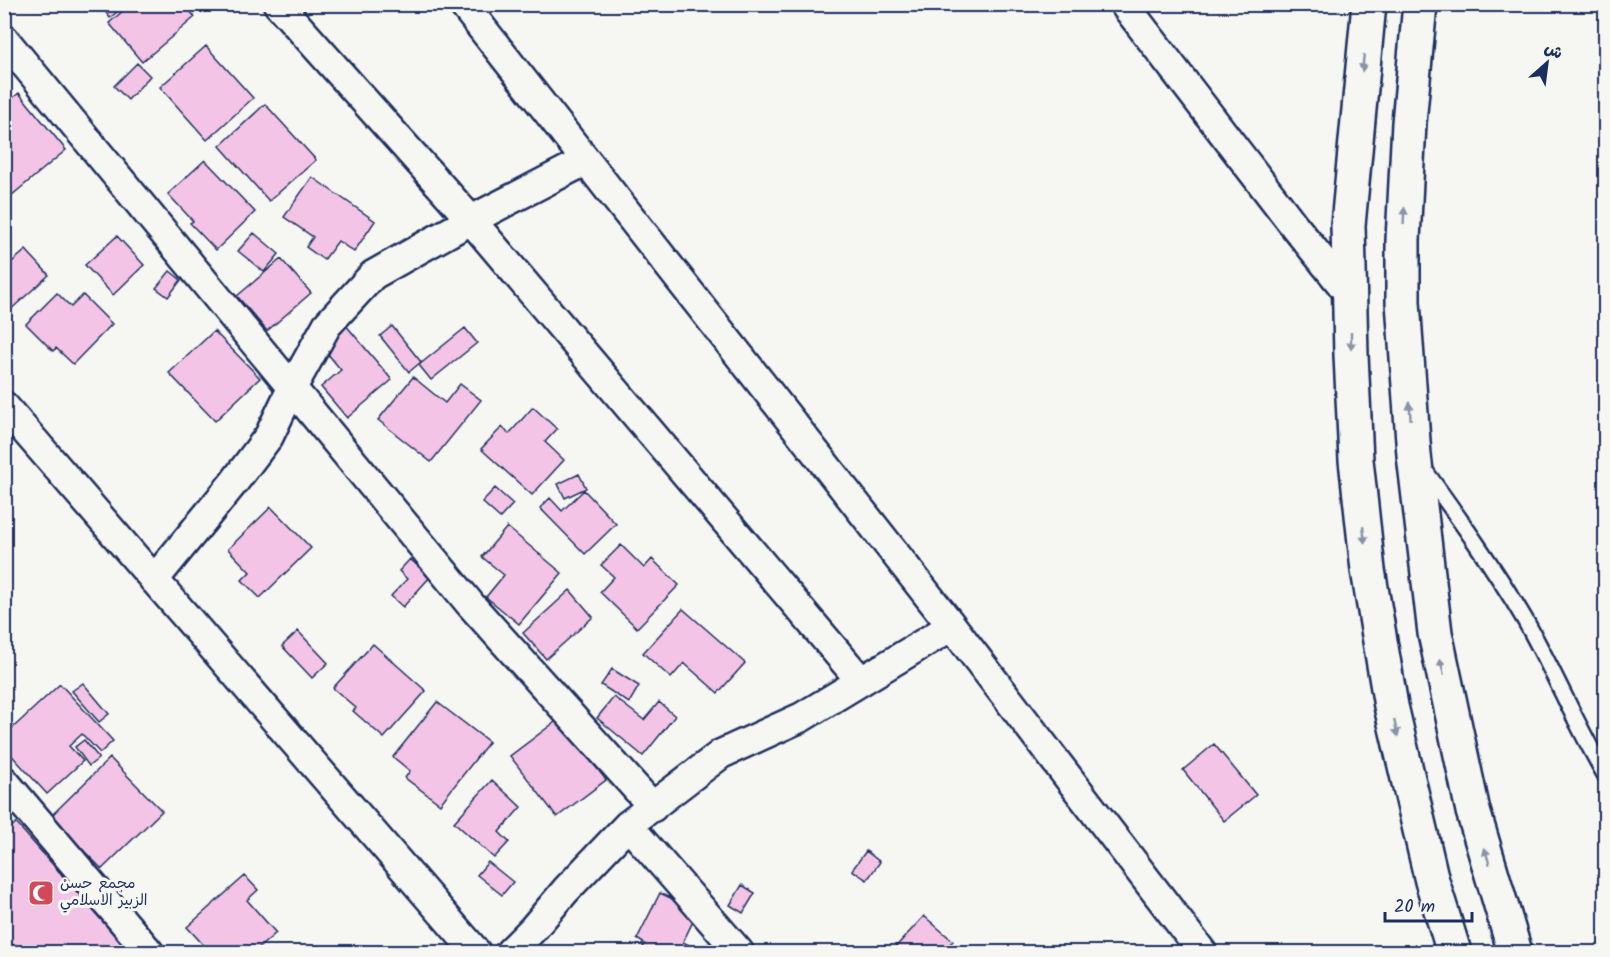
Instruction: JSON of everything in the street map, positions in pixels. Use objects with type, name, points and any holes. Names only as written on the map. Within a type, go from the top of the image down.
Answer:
[{"type":"main road","points":[[1369,4],[1348,225],[1356,460],[1368,570],[1391,706],[1432,881],[1454,952]]},
{"type":"main road","points":[[1420,4],[1409,123],[1403,240],[1403,302],[1413,455],[1435,633],[1473,811],[1515,952]]},
{"type":"street","points":[[278,4],[471,220],[861,681]]},
{"type":"street","points":[[463,4],[952,626],[1202,952]]},
{"type":"street","points":[[1124,4],[1351,296]]},
{"type":"street","points":[[4,39],[471,605],[653,807]]},
{"type":"street","points":[[154,580],[269,436],[292,388],[327,325],[373,275],[585,160]]},
{"type":"street","points":[[4,406],[476,952]]},
{"type":"street","points":[[510,952],[628,825],[721,754],[802,717],[952,626]]},
{"type":"street","points":[[4,781],[149,952]]},
{"type":"street","points":[[628,825],[739,952]]},
{"type":"lane","points":[[1413,455],[1485,555],[1525,622],[1605,776]]},
{"type":"building","points":[[101,4],[126,4],[110,18]]},
{"type":"building","points":[[131,4],[184,4],[195,17],[142,62],[109,23]]},
{"type":"building","points":[[206,46],[253,98],[207,140],[160,87]]},
{"type":"building","points":[[137,63],[150,76],[128,100],[114,86]]},
{"type":"building","points":[[19,93],[66,150],[11,196],[4,188],[4,105]]},
{"type":"building","points":[[265,104],[316,160],[269,201],[220,146]]},
{"type":"building","points":[[205,160],[255,212],[216,250],[190,223],[193,221],[168,194]]},
{"type":"building","points":[[312,177],[375,221],[354,252],[338,241],[324,260],[306,247],[313,237],[284,217]]},
{"type":"building","points":[[254,233],[279,254],[264,272],[238,251]]},
{"type":"building","points":[[117,236],[144,265],[113,295],[85,265]]},
{"type":"building","points":[[26,250],[49,275],[8,312],[4,307],[4,265],[6,267]]},
{"type":"building","points":[[281,259],[311,293],[267,331],[237,296]]},
{"type":"building","points":[[170,271],[181,280],[168,297],[156,288]]},
{"type":"building","points":[[57,293],[71,307],[83,295],[112,324],[73,364],[56,348],[53,351],[26,324]]},
{"type":"building","points":[[339,317],[392,380],[347,418],[321,387],[341,370],[314,337]]},
{"type":"building","points":[[392,326],[421,362],[409,372],[380,336]]},
{"type":"building","points":[[465,328],[477,343],[431,380],[419,365]]},
{"type":"building","points":[[214,331],[260,378],[215,421],[169,373]]},
{"type":"building","points":[[413,377],[445,403],[460,384],[481,400],[431,462],[378,420]]},
{"type":"building","points":[[533,407],[557,429],[545,442],[564,460],[532,495],[481,449],[502,427],[509,434]]},
{"type":"building","points":[[579,474],[586,488],[565,498],[558,484]]},
{"type":"building","points":[[495,488],[513,504],[500,518],[482,502]]},
{"type":"building","points":[[584,490],[616,524],[585,554],[540,508],[550,498],[562,511]]},
{"type":"building","points":[[271,507],[311,548],[260,598],[242,580],[250,572],[228,549]]},
{"type":"building","points":[[507,527],[562,573],[519,624],[486,597],[504,575],[482,557]]},
{"type":"building","points":[[621,545],[644,568],[652,559],[679,585],[637,628],[600,592],[614,577],[601,565]]},
{"type":"building","points":[[410,559],[430,577],[403,607],[391,596],[407,579],[399,571]]},
{"type":"building","points":[[570,590],[593,617],[546,659],[523,633]]},
{"type":"building","points":[[683,609],[745,663],[718,693],[684,663],[671,678],[643,653]]},
{"type":"building","points":[[298,631],[328,663],[312,678],[282,646]]},
{"type":"building","points":[[373,644],[426,691],[384,738],[353,711],[356,708],[333,688]]},
{"type":"building","points":[[612,669],[639,686],[629,703],[601,685]]},
{"type":"building","points":[[83,683],[109,714],[99,722],[72,691]]},
{"type":"building","points":[[60,684],[113,741],[100,753],[82,734],[69,746],[83,761],[47,794],[4,747],[4,736]]},
{"type":"building","points":[[614,697],[644,720],[659,702],[675,716],[643,756],[597,718]]},
{"type":"building","points":[[437,702],[489,742],[440,804],[405,778],[410,771],[393,757]]},
{"type":"building","points":[[559,719],[606,780],[557,817],[510,756]]},
{"type":"building","points":[[84,740],[99,758],[89,766],[75,747]]},
{"type":"building","points":[[1214,744],[1256,795],[1224,821],[1183,770]]},
{"type":"building","points":[[110,758],[162,811],[102,869],[50,817]]},
{"type":"building","points":[[492,780],[521,807],[499,832],[509,842],[494,858],[454,822]]},
{"type":"building","name":"مجمع حسن الزبير الاسلامي","points":[[16,823],[130,952],[4,952],[4,833]]},
{"type":"building","points":[[866,851],[880,862],[867,880],[852,870]]},
{"type":"building","points":[[488,862],[513,882],[502,895],[477,875]]},
{"type":"building","points":[[245,876],[258,890],[247,900],[276,933],[254,952],[210,952],[187,927]]},
{"type":"building","points":[[742,885],[755,893],[743,913],[730,905]]},
{"type":"building","points":[[660,893],[698,911],[683,942],[703,952],[640,952],[645,944],[637,939]]},
{"type":"building","points":[[924,916],[953,941],[950,944],[959,952],[891,952]]},
{"type":"building","points":[[707,944],[718,949],[717,952],[703,952]]},
{"type":"place","name":"مجمع حسن الزبير الاسلامي","points":[[41,893]]}]
